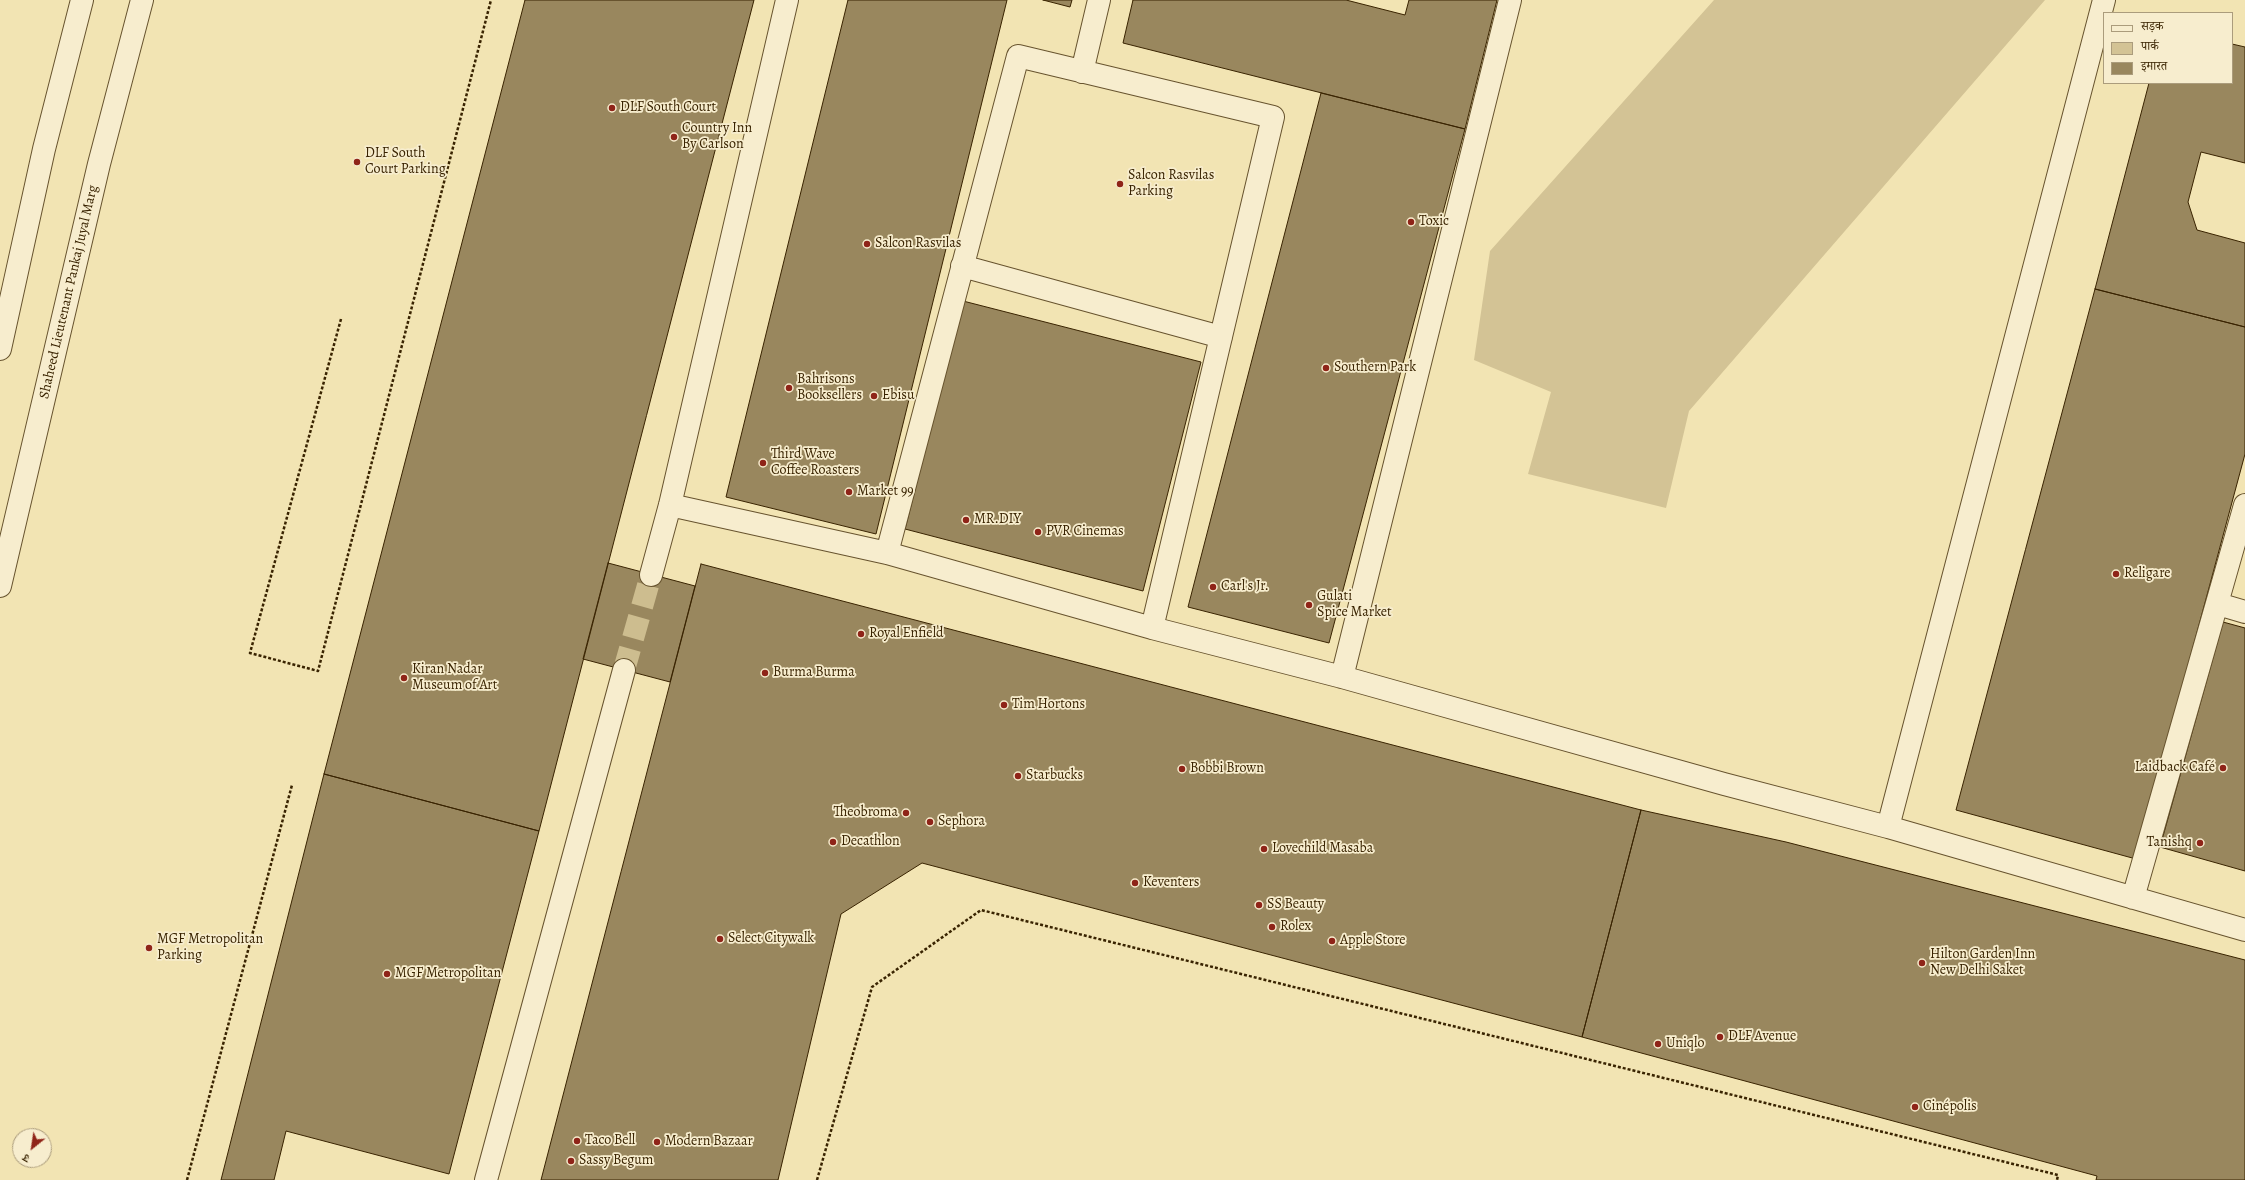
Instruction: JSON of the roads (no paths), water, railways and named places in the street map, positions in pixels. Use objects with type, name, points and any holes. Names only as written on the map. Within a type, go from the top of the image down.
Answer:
[{"type":"street","points":[[0,349],[44,149],[82,0]]},
{"type":"street","name":"Shaheed Lieutenant Pankaj Juyal Marg","points":[[0,586],[99,164],[142,0]]},
{"type":"street","points":[[651,575],[670,505],[787,0]]},
{"type":"street","points":[[1082,72],[1099,0]]},
{"type":"street","points":[[1342,677],[1510,0]]},
{"type":"street","points":[[1888,827],[2104,0]]},
{"type":"street","points":[[887,553],[1018,56],[1274,117],[1152,628]]},
{"type":"street","points":[[962,266],[1221,337]]},
{"type":"street","points":[[670,505],[887,553],[1152,628],[1342,677],[1724,784],[1888,827],[2245,930]]},
{"type":"street","points":[[2133,898],[2245,505]]},
{"type":"street","points":[[2218,604],[2245,612]]},
{"type":"street","points":[[486,1180],[624,670]]},
{"type":"tunnel","points":[[624,670],[651,575]]},
{"type":"place","name":"DLF South Court","points":[[612,108]]},
{"type":"place","name":"Country Inn By Carlson","points":[[674,137]]},
{"type":"place","name":"DLF South Court Parking","points":[[357,162]]},
{"type":"place","name":"Salcon Rasvilas Parking","points":[[1120,184]]},
{"type":"place","name":"Toxic","points":[[1411,222]]},
{"type":"place","name":"Salcon Rasvilas","points":[[867,244]]},
{"type":"place","name":"Southern Park","points":[[1326,368]]},
{"type":"place","name":"Bahrisons Booksellers","points":[[789,388]]},
{"type":"place","name":"Ebisu","points":[[874,396]]},
{"type":"place","name":"Third Wave Coffee Roasters","points":[[763,463]]},
{"type":"place","name":"Market 99","points":[[849,492]]},
{"type":"place","name":"MR.DIY","points":[[966,520]]},
{"type":"place","name":"PVR Cinemas","points":[[1038,532]]},
{"type":"place","name":"Religare","points":[[2116,574]]},
{"type":"place","name":"Carl's Jr.","points":[[1213,587]]},
{"type":"place","name":"Gulati Spice Market","points":[[1309,605]]},
{"type":"place","name":"Royal Enfield","points":[[861,634]]},
{"type":"place","name":"Burma Burma","points":[[765,673]]},
{"type":"place","name":"Kiran Nadar Museum of Art","points":[[404,678]]},
{"type":"place","name":"Tim Hortons","points":[[1004,705]]},
{"type":"place","name":"Laidback Café","points":[[2223,768]]},
{"type":"place","name":"Bobbi Brown","points":[[1182,769]]},
{"type":"place","name":"Starbucks","points":[[1018,776]]},
{"type":"place","name":"Theobroma","points":[[906,813]]},
{"type":"place","name":"Sephora","points":[[930,822]]},
{"type":"place","name":"Decathlon","points":[[833,842]]},
{"type":"place","name":"Tanishq","points":[[2200,843]]},
{"type":"place","name":"Lovechild Masaba","points":[[1264,849]]},
{"type":"place","name":"Keventers","points":[[1135,883]]},
{"type":"place","name":"SS Beauty","points":[[1259,905]]},
{"type":"place","name":"Rolex","points":[[1272,927]]},
{"type":"place","name":"Select Citywalk","points":[[720,939]]},
{"type":"place","name":"Apple Store","points":[[1332,941]]},
{"type":"place","name":"MGF Metropolitan Parking","points":[[149,948]]},
{"type":"place","name":"Hilton Garden Inn New Delhi Saket","points":[[1922,963]]},
{"type":"place","name":"MGF Metropolitan","points":[[387,974]]},
{"type":"place","name":"DLF Avenue","points":[[1720,1037]]},
{"type":"place","name":"Uniqlo","points":[[1658,1044]]},
{"type":"place","name":"Cinépolis","points":[[1915,1107]]},
{"type":"place","name":"Taco Bell","points":[[577,1141]]},
{"type":"place","name":"Modern Bazaar","points":[[657,1142]]},
{"type":"place","name":"Sassy Begum","points":[[571,1161]]}]
